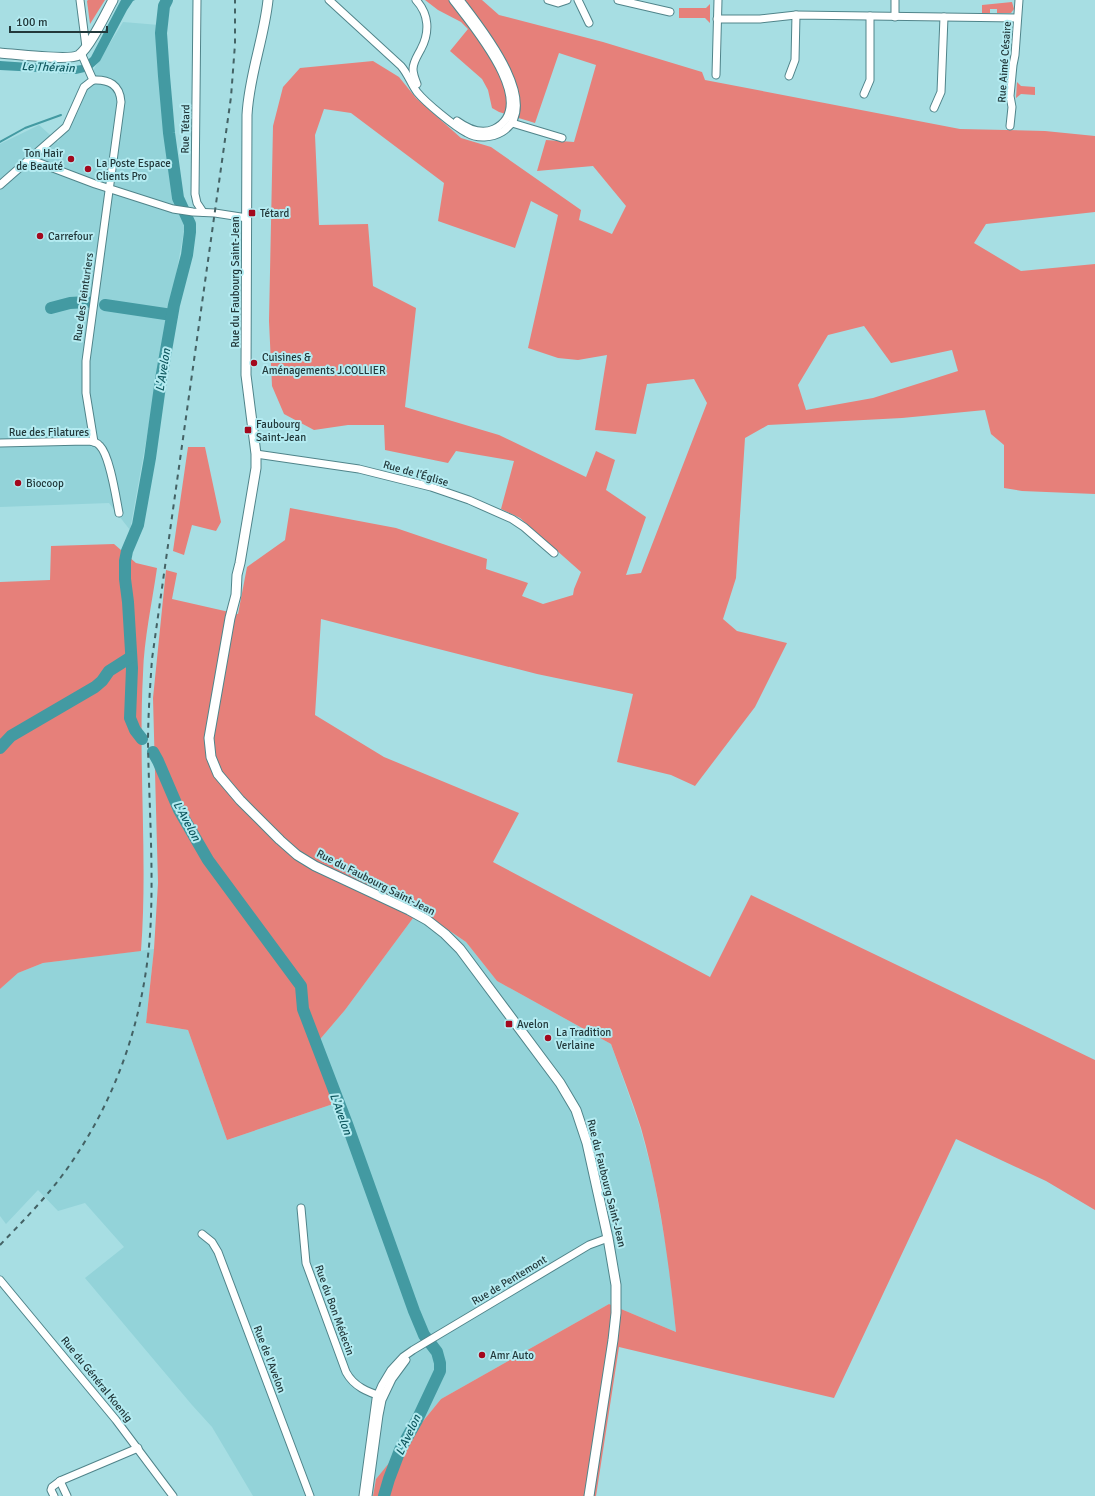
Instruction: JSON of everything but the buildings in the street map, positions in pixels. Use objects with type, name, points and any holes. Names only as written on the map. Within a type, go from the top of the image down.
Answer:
[{"type":"main road","points":[[0,53],[65,57],[84,54],[113,0]]},
{"type":"main road","name":"Rue du Faubourg Saint-Jean","points":[[268,0],[251,79],[248,107],[246,380],[256,454],[255,476],[214,714],[214,746],[218,762],[228,780],[261,820],[289,848],[310,864],[418,915],[441,930],[456,945],[560,1083],[573,1104],[587,1143],[608,1238],[617,1292],[613,1340],[589,1496]]},
{"type":"street","points":[[0,185],[66,127],[84,87],[92,76],[84,54],[80,0]]},
{"type":"street","name":"Rue Tétard","points":[[197,0],[195,194],[196,200],[203,212]]},
{"type":"street","points":[[329,0],[402,66],[408,69],[413,66]]},
{"type":"street","points":[[416,0],[425,12],[427,26],[424,42],[413,66],[414,77],[424,93],[462,125],[475,130],[487,131],[499,126],[507,118],[510,100],[506,84],[499,66],[489,48],[453,0]]},
{"type":"street","points":[[402,66],[420,96],[469,134],[483,137],[491,136],[502,132],[512,123],[516,110],[515,97],[507,70],[493,44],[460,0]]},
{"type":"street","points":[[548,0],[558,3],[567,0]]},
{"type":"street","points":[[578,0],[589,22]]},
{"type":"street","points":[[618,0],[670,12]]},
{"type":"street","points":[[716,75],[718,0]]},
{"type":"street","points":[[895,0],[895,16]]},
{"type":"street","name":"Rue Aimé Césaire","points":[[1010,126],[1012,107],[1010,96],[1019,0]]},
{"type":"street","points":[[717,19],[760,19],[796,15],[1017,18]]},
{"type":"street","points":[[789,76],[795,60],[796,15]]},
{"type":"street","points":[[864,94],[870,80],[870,16]]},
{"type":"street","points":[[934,108],[941,92],[944,17]]},
{"type":"street","name":"Rue des Teinturiers","points":[[92,76],[113,84],[118,88],[121,105],[86,361],[86,388],[94,442]]},
{"type":"street","points":[[512,123],[562,138]]},
{"type":"street","points":[[29,159],[110,189],[178,210],[247,218]]},
{"type":"street","name":"Rue des Filatures","points":[[0,443],[94,442],[101,447],[105,453],[119,513]]},
{"type":"street","name":"Rue de l'Église","points":[[256,454],[359,469],[431,487],[473,502],[512,519],[524,527],[554,553]]},
{"type":"street","name":"Rue du Bon Médecin","points":[[301,1208],[306,1263],[344,1368],[354,1383],[380,1396]]},
{"type":"street","name":"Rue de l'Avelon","points":[[202,1234],[212,1242],[218,1252],[310,1496]]},
{"type":"street","name":"Rue de Pentemont","points":[[363,1496],[374,1410],[380,1396],[404,1362],[423,1345],[593,1243],[608,1238]]},
{"type":"street","name":"Rue du Général Koenig","points":[[1,1282],[138,1448],[173,1496]]},
{"type":"street","name":"Rue de Pentemont","points":[[368,1496],[380,1396]]},
{"type":"street","points":[[54,1496],[51,1490],[52,1486],[60,1481],[138,1448]]},
{"type":"street","points":[[60,1481],[67,1496]]},
{"type":"shaded area","points":[[105,0],[90,24],[87,1]]},
{"type":"shaded area","points":[[425,0],[482,0],[499,15],[603,42],[702,72],[705,80],[960,129],[1045,131],[1095,136],[1095,212],[986,224],[974,243],[1021,271],[1095,264],[1095,494],[1022,491],[1004,488],[1004,445],[991,434],[985,410],[902,418],[768,425],[745,438],[736,578],[723,619],[737,631],[787,643],[755,707],[695,786],[671,775],[617,762],[633,694],[537,674],[321,619],[315,715],[384,757],[519,813],[493,862],[710,977],[751,895],[1095,1060],[1095,1210],[1046,1181],[956,1139],[834,1398],[619,1347],[596,1496],[373,1496],[376,1479],[441,1399],[609,1304],[676,1332],[667,1255],[654,1178],[641,1128],[611,1044],[497,981],[466,942],[419,910],[345,1010],[316,1044],[336,1103],[227,1140],[188,1030],[146,1023],[154,949],[158,883],[153,698],[166,570],[177,573],[172,599],[238,614],[247,567],[285,540],[290,508],[396,528],[487,559],[486,569],[528,583],[522,596],[543,604],[573,595],[581,572],[520,518],[501,509],[514,461],[456,451],[448,463],[385,450],[384,425],[348,425],[314,430],[284,414],[272,386],[269,321],[273,126],[283,87],[300,68],[373,61],[399,77],[416,98],[461,138],[491,147],[581,210],[579,220],[612,234],[626,206],[593,166],[537,171],[546,140],[574,142],[596,65],[559,53],[535,123],[499,112],[492,108],[488,90],[482,79],[450,51],[468,29],[461,22],[438,10]],"holes":[[[324,109],[351,113],[444,183],[438,221],[515,248],[531,201],[558,215],[528,348],[558,358],[578,360],[607,355],[595,430],[636,434],[647,384],[694,379],[707,403],[641,573],[626,575],[646,517],[606,490],[615,460],[596,451],[586,477],[499,435],[405,407],[416,308],[373,286],[368,224],[319,225],[315,135]],[[864,326],[891,363],[952,350],[958,371],[873,398],[806,410],[798,385],[828,335]]]},
{"type":"shaded area","points":[[1012,2],[1014,9],[1011,13],[997,13],[997,9],[990,9],[990,13],[982,13],[982,5]]},
{"type":"shaded area","points":[[710,4],[710,23],[705,18],[679,18],[679,8],[706,8]]},
{"type":"shaded area","points":[[123,22],[159,25],[174,183],[185,225],[130,530],[109,503],[0,507],[0,144],[39,125],[58,142],[78,112],[94,69]]},
{"type":"shaded area","points":[[1017,82],[1021,86],[1035,87],[1035,95],[1021,94],[1016,98]]},
{"type":"shaded area","points":[[188,447],[205,447],[221,522],[216,531],[192,525],[184,555],[173,551]]},
{"type":"shaded area","points":[[114,544],[136,563],[157,568],[147,634],[143,674],[142,743],[144,882],[141,951],[43,963],[18,973],[0,989],[0,582],[50,580],[51,546]]},
{"type":"shaded area","points":[[419,910],[466,942],[497,981],[611,1044],[640,1127],[653,1175],[668,1257],[676,1332],[609,1304],[441,1399],[376,1479],[373,1496],[253,1496],[212,1427],[85,1278],[124,1247],[85,1203],[58,1211],[38,1190],[6,1224],[0,1216],[0,989],[18,973],[43,963],[154,949],[146,1023],[188,1030],[227,1140],[336,1103],[316,1044],[345,1010]]},
{"type":"water","name":"Le Thérain","points":[[121,0],[135,0],[127,10],[100,61],[89,71],[76,74],[0,70],[0,61],[74,66],[82,65],[91,57]]},
{"type":"waterway","name":"L'Avelon","points":[[142,739],[135,730],[130,718],[132,668],[125,561],[127,551],[138,525],[174,305],[187,255],[190,232],[190,224],[178,198],[169,133],[161,33],[164,6],[167,0]]},
{"type":"waterway","points":[[0,142],[25,128],[61,115]]},
{"type":"waterway","points":[[51,308],[70,303],[87,302]]},
{"type":"waterway","points":[[105,305],[172,315]]},
{"type":"waterway","points":[[0,748],[11,736],[95,687],[102,681],[109,671],[131,657]]},
{"type":"waterway","points":[[0,740],[11,736]]},
{"type":"waterway","name":"L'Avelon","points":[[153,752],[179,810],[208,860],[301,986],[303,1009],[347,1124],[414,1311],[424,1335],[437,1352],[440,1363],[440,1371],[417,1420],[400,1450],[384,1496]]},
{"type":"railway","points":[[0,1245],[61,1177],[81,1148],[99,1117],[114,1085],[126,1053],[144,985],[149,950],[151,915],[148,744],[152,659],[231,97],[235,44],[235,0]]},
{"type":"place","name":"Ton Hair de Beauté","points":[[71,159]]},
{"type":"place","name":"La Poste Espace Clients Pro","points":[[88,169]]},
{"type":"place","name":"Tétard","points":[[252,213]]},
{"type":"place","name":"Carrefour","points":[[40,236]]},
{"type":"place","name":"Cuisines & Aménagements J.COLLIER","points":[[254,363]]},
{"type":"place","name":"Faubourg Saint-Jean","points":[[248,430]]},
{"type":"place","name":"Biocoop","points":[[18,483]]},
{"type":"place","name":"Avelon","points":[[509,1024]]},
{"type":"place","name":"La Tradition Verlaine","points":[[548,1038]]},
{"type":"place","name":"Amr Auto","points":[[482,1355]]}]
